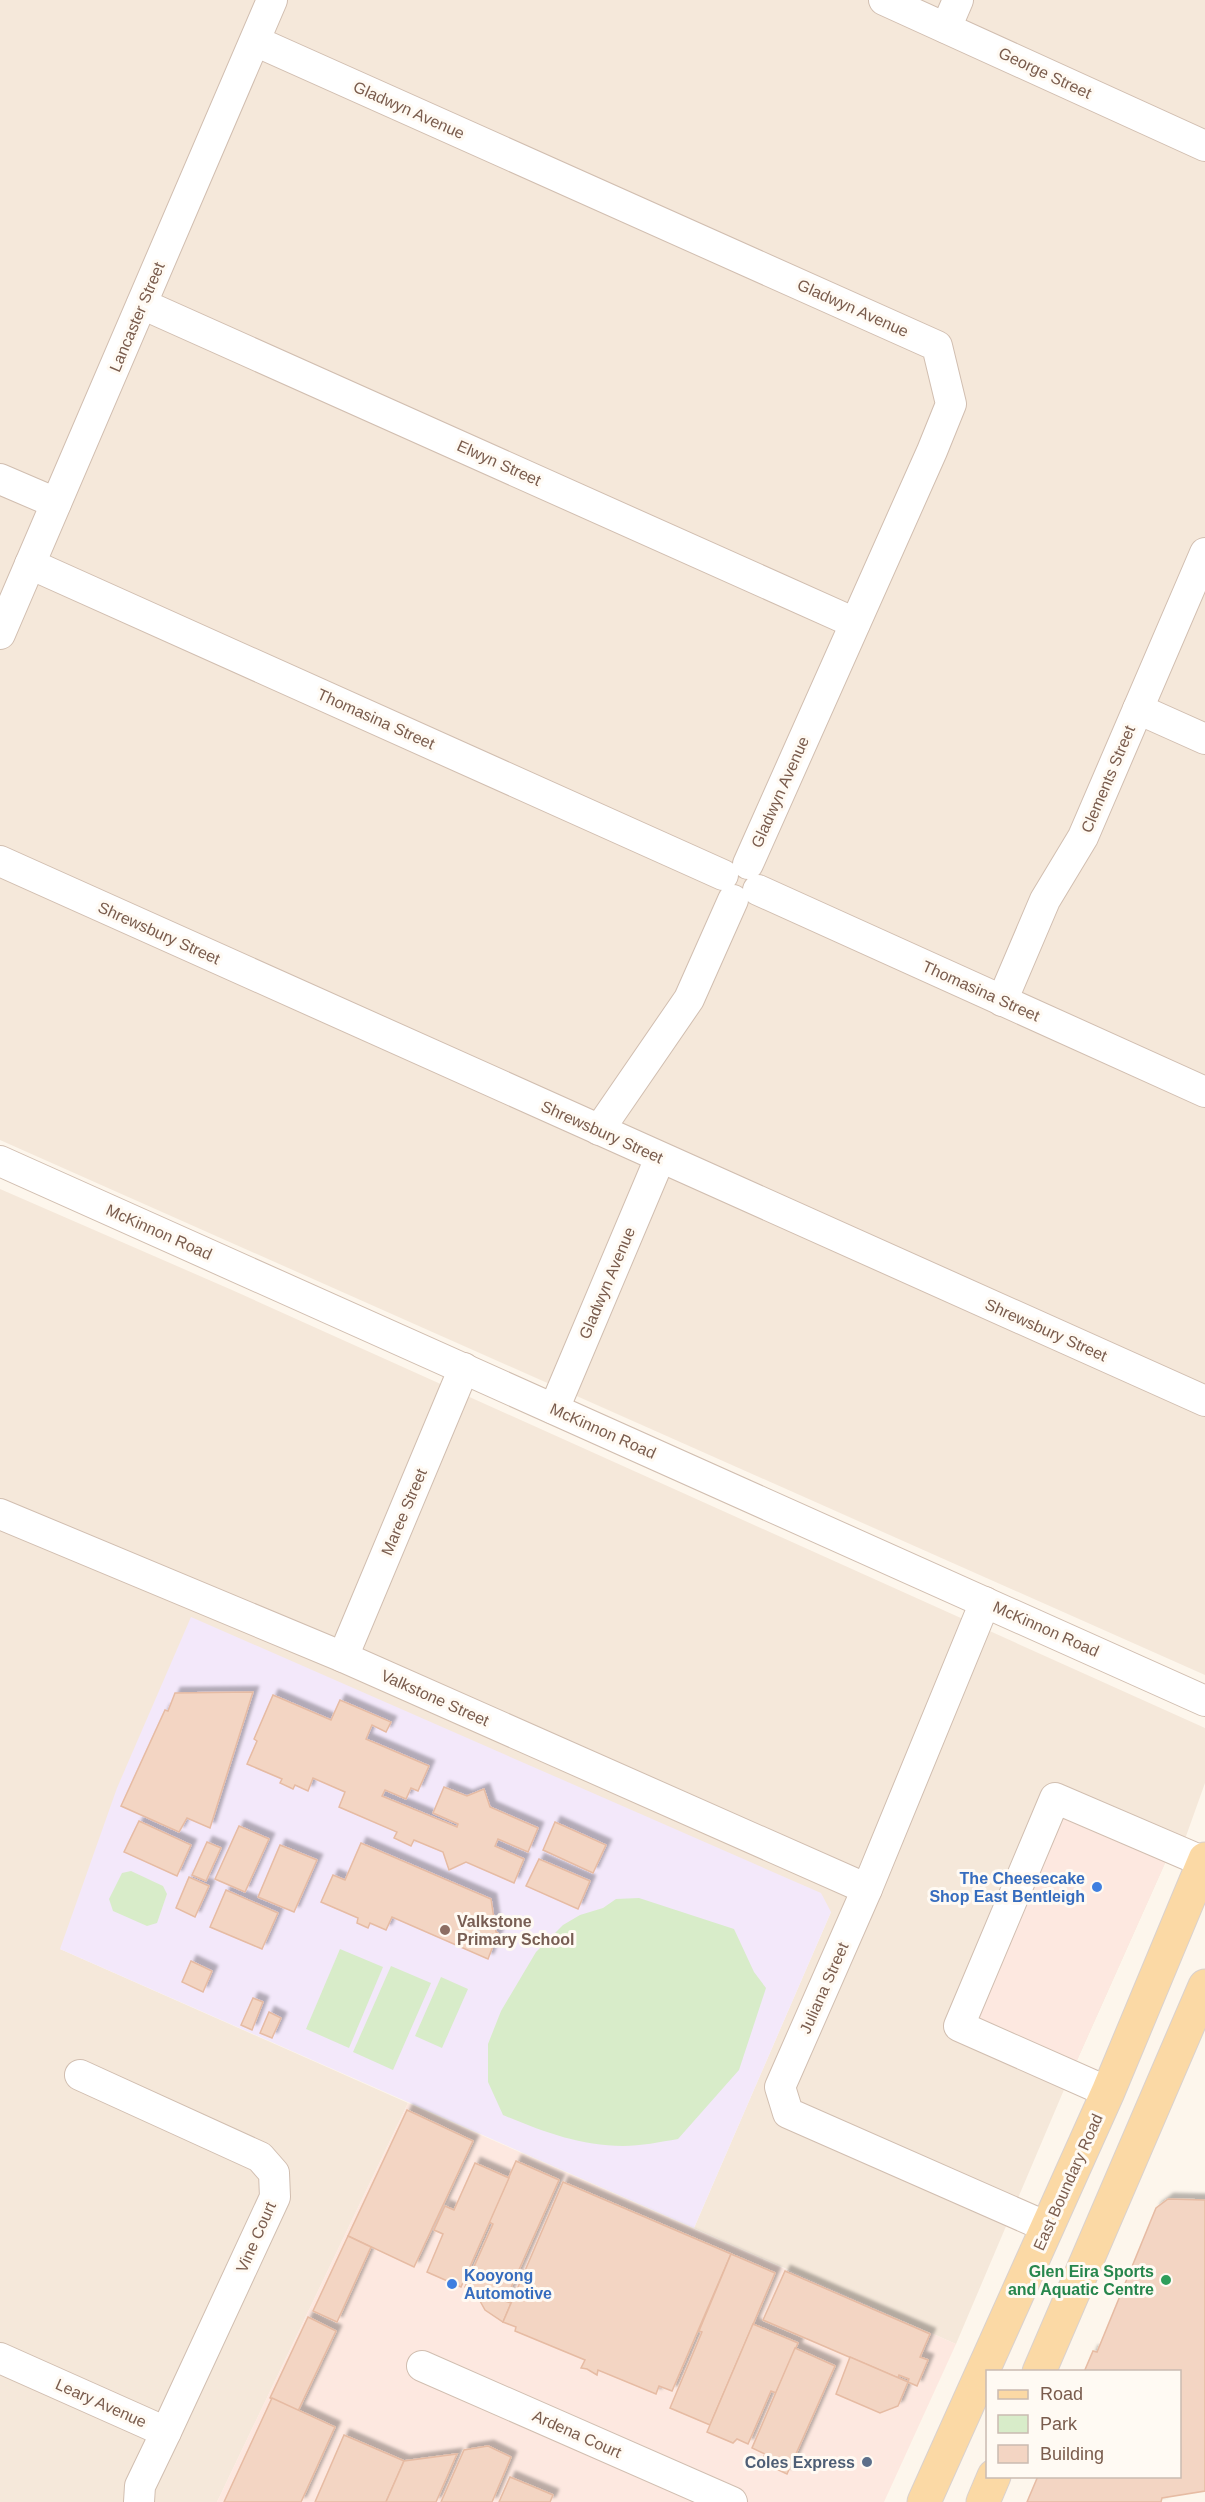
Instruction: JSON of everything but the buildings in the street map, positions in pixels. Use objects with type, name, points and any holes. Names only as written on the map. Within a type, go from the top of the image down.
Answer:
[{"type":"main road","name":"East Boundary Road","points":[[924,2502],[1108,2092],[1204,1860]]},
{"type":"main road","points":[[1040,2370],[1205,1986]]},
{"type":"main road","points":[[982,2502],[993,2478]]},
{"type":"street","name":"Lancaster Street","points":[[0,634],[273,0]]},
{"type":"street","name":"George Street","points":[[884,0],[1205,146]]},
{"type":"street","points":[[946,28],[958,0]]},
{"type":"street","name":"Gladwyn Avenue","points":[[255,41],[937,346],[951,404],[932,451],[689,999],[599,1130]]},
{"type":"street","name":"Elwyn Street","points":[[142,304],[855,623]]},
{"type":"street","points":[[0,479],[56,503]]},
{"type":"street","name":"Clements Street","points":[[1002,1000],[1045,900],[1083,837],[1205,553]]},
{"type":"street","name":"Thomasina Street","points":[[30,564],[1205,1092]]},
{"type":"street","points":[[1138,709],[1205,739]]},
{"type":"street","name":"Shrewsbury Street","points":[[0,861],[1205,1401]]},
{"type":"street","name":"Gladwyn Avenue","points":[[554,1409],[660,1158]]},
{"type":"street","name":"McKinnon Road","points":[[0,1161],[1205,1701]]},
{"type":"street","name":"Maree Street","points":[[343,1657],[464,1368]]},
{"type":"street","name":"Valkstone Street","points":[[0,1514],[343,1657],[867,1889]]},
{"type":"street","name":"Juliana Street","points":[[985,1602],[867,1889],[780,2087],[788,2113],[1047,2227]]},
{"type":"street","points":[[1108,2092],[959,2026],[963,2015],[1055,1798],[1204,1860]]},
{"type":"street","name":"Vine Court","points":[[80,2075],[260,2157],[274,2173],[275,2197],[166,2432]]},
{"type":"street","name":"Leary Avenue","points":[[0,2358],[166,2432],[140,2486],[139,2502]]},
{"type":"street","name":"Ardena Court","points":[[422,2366],[732,2502]]},
{"type":"shaded area","points":[[0,0],[1205,0],[1205,1675],[0,1140]]},
{"type":"shaded area","points":[[0,1189],[232,1290],[1205,1728],[1205,1783],[1185,1839],[1174,1843],[1066,2085],[956,2344],[694,2228],[831,1912],[60,1949],[408,2103],[217,2502],[0,2502]]},
{"type":"shaded area","name":"Valkstone Primary School","points":[[191,1617],[821,1893],[831,1912],[694,2228],[60,1949],[117,1788]]},
{"type":"shaded area","points":[[1051,1785],[1174,1843],[1066,2085],[947,2030]]},
{"type":"shaded area","points":[[408,2103],[956,2344],[884,2502],[217,2502]]},
{"type":"green space","points":[[131,1871],[163,1886],[167,1894],[157,1923],[147,1926],[113,1911],[109,1899],[122,1873]]},
{"type":"green space","points":[[639,1898],[734,1929],[754,1972],[766,1988],[739,2070],[678,2139],[630,2146],[591,2143],[546,2132],[503,2115],[488,2082],[488,2044],[501,2011],[536,1952],[563,1925],[580,1915],[603,1908],[616,1899]]},
{"type":"green space","points":[[340,1949],[383,1967],[349,2048],[306,2029]]},
{"type":"green space","points":[[391,1966],[431,1983],[393,2070],[353,2052]]},
{"type":"green space","points":[[441,1977],[468,1989],[442,2048],[415,2036]]},
{"type":"place","name":"The Cheesecake Shop East Bentleigh","points":[[1097,1887]]},
{"type":"place","name":"Valkstone Primary School","points":[[445,1930]]},
{"type":"place","name":"Glen Eira Sports and Aquatic Centre","points":[[1166,2280]]},
{"type":"place","name":"Kooyong Automotive","points":[[452,2284]]},
{"type":"place","name":"Coles Express","points":[[867,2462]]}]
